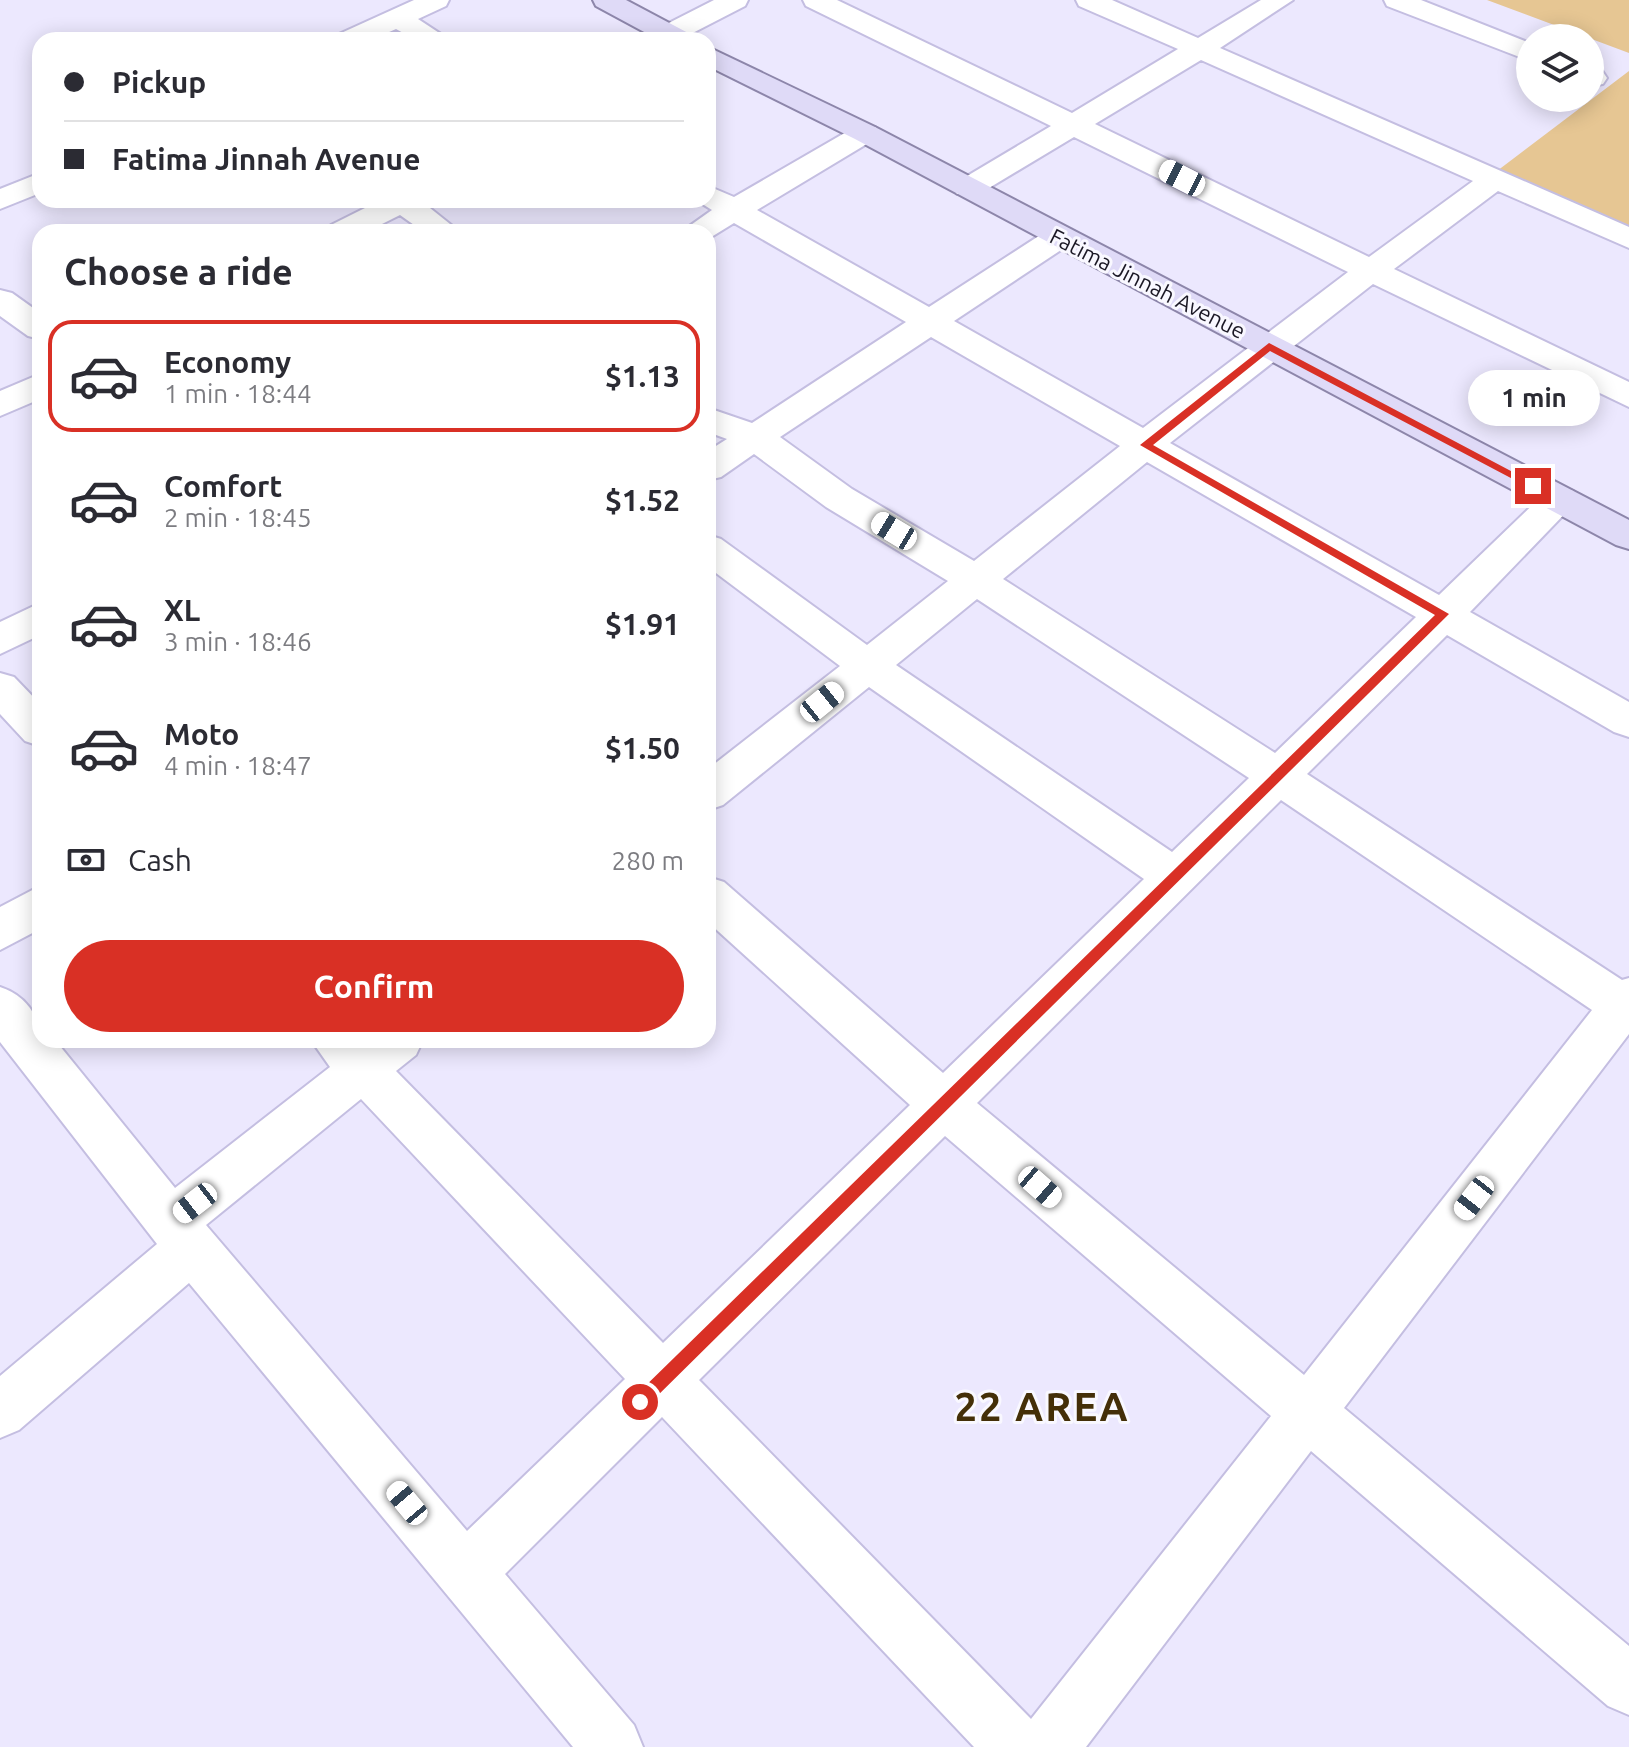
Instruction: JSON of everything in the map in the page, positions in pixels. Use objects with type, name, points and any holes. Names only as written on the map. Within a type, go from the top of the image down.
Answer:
[{"type":"main road","points":[[606,0],[666,32]]},
{"type":"main road","name":"Fatima Jinnah Avenue","points":[[716,59],[865,133],[1629,536]]},
{"type":"street","points":[[366,32],[436,0]]},
{"type":"street","points":[[683,32],[735,0]]},
{"type":"street","points":[[816,0],[1629,396]]},
{"type":"street","points":[[1089,0],[1629,239]]},
{"type":"street","points":[[968,188],[1280,0]]},
{"type":"street","points":[[1397,0],[1516,47]]},
{"type":"street","points":[[397,18],[422,32]]},
{"type":"street","points":[[704,224],[721,203],[865,133]]},
{"type":"street","points":[[716,787],[1269,346],[1495,179]]},
{"type":"street","points":[[0,200],[32,186]]},
{"type":"street","points":[[721,203],[1629,721]]},
{"type":"street","points":[[357,224],[387,208]]},
{"type":"street","points":[[412,208],[434,224]]},
{"type":"street","points":[[716,463],[1059,237]]},
{"type":"street","points":[[0,300],[32,323]]},
{"type":"street","points":[[0,405],[32,389]]},
{"type":"street","points":[[716,422],[755,437],[839,498],[976,580],[1627,1004],[1048,1747]]},
{"type":"street","points":[[465,1573],[1560,500]]},
{"type":"street","points":[[716,554],[868,666],[1175,877]]},
{"type":"street","points":[[0,640],[32,622]]},
{"type":"street","points":[[0,688],[32,722]]},
{"type":"street","points":[[716,902],[943,1104],[1306,1415],[1629,1685]]},
{"type":"street","points":[[0,931],[32,910]]},
{"type":"street","points":[[0,1007],[32,1047]]},
{"type":"street","points":[[33,1048],[182,1234],[612,1747]]},
{"type":"street","points":[[0,1411],[366,1050],[661,1381],[1016,1747]]},
{"type":"shaded area","points":[[1487,0],[1629,0],[1629,53],[1604,44],[1604,24],[1551,24]]},
{"type":"shaded area","points":[[1629,71],[1629,229],[1497,171],[1575,112],[1604,112],[1604,90]]},
{"type":"district","name":"22 AREA","points":[[1042,1406]]},
{"type":"route","points":[[640,1402],[1443,614],[1146,445],[1269,346],[1533,486]]}]
